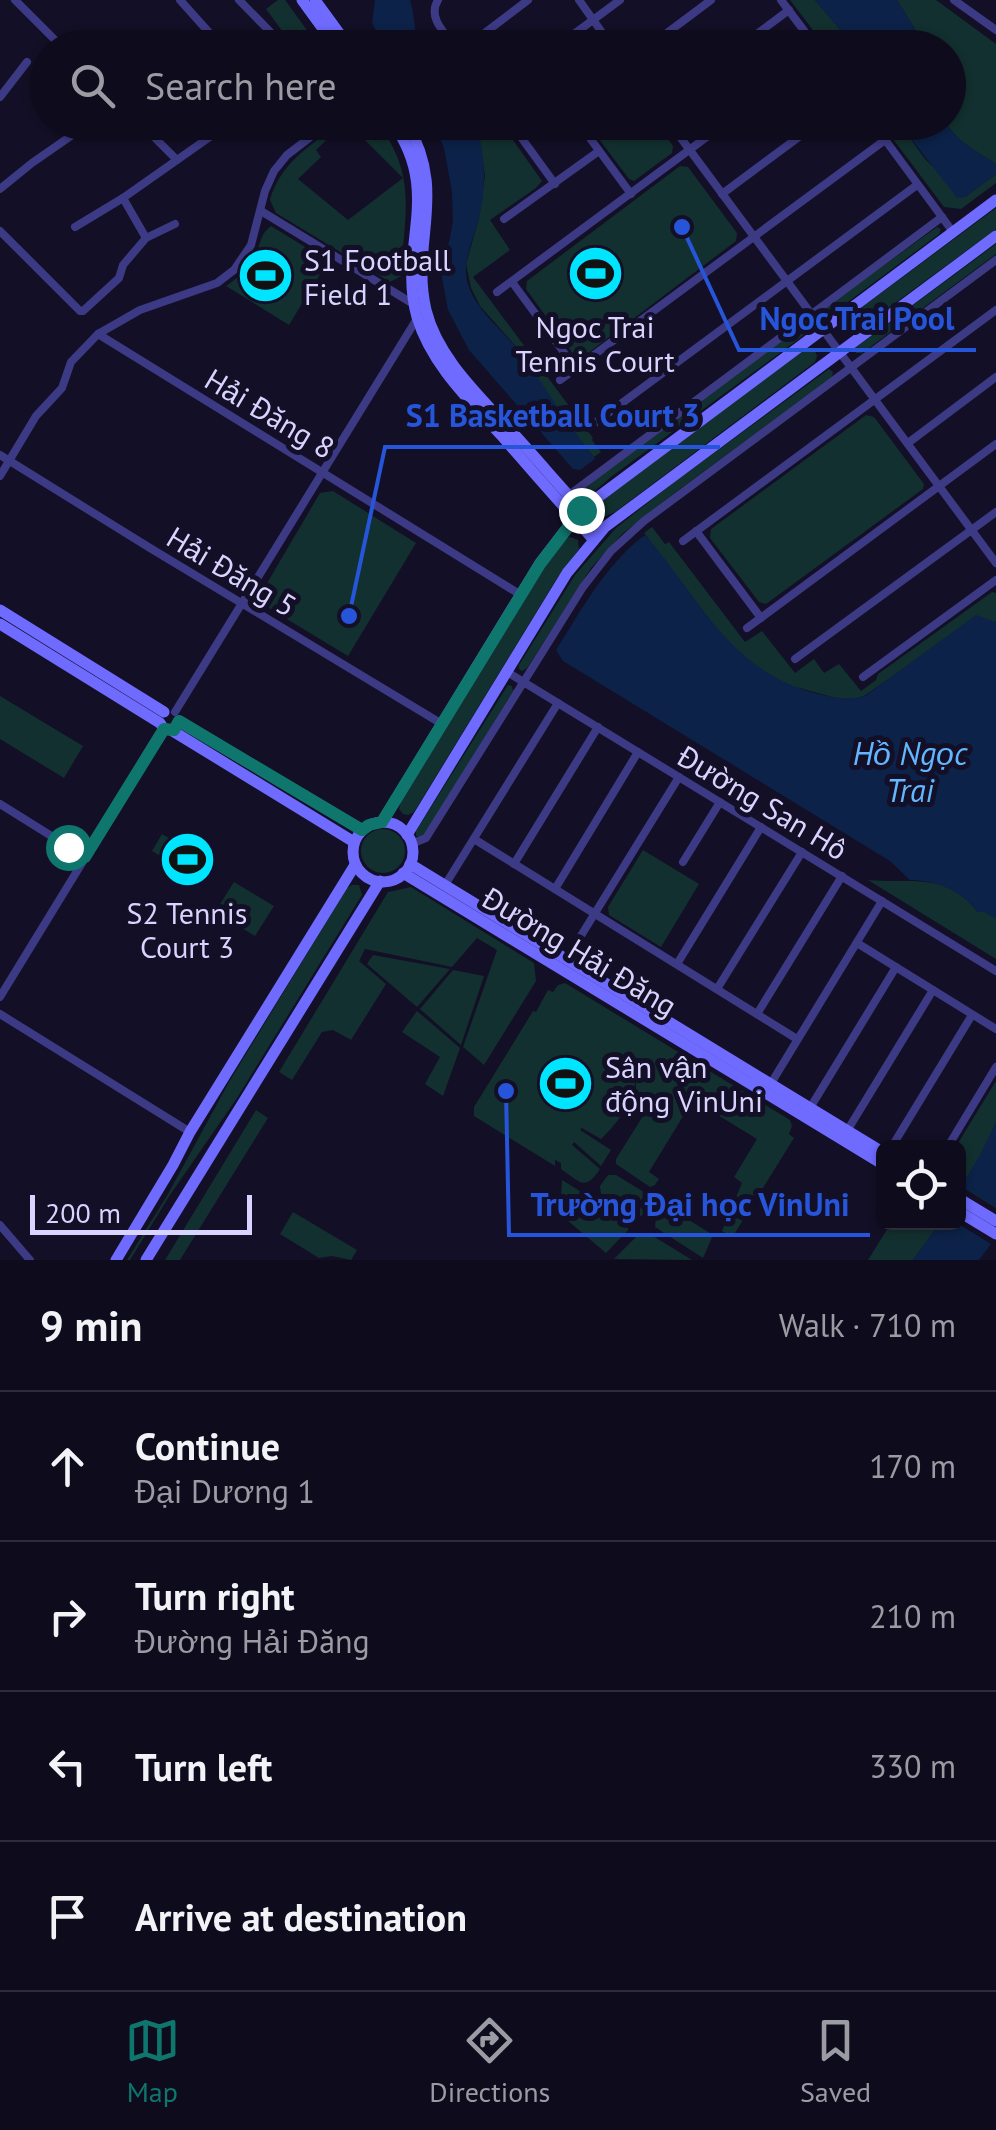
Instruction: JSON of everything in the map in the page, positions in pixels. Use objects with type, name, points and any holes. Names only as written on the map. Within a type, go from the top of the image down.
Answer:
[{"type":"main road","points":[[302,0],[323,30]]},
{"type":"main road","points":[[316,0],[337,30]]},
{"type":"main road","points":[[403,140],[417,183],[413,276],[426,338],[448,376],[597,535]]},
{"type":"main road","points":[[415,140],[427,179],[428,204],[421,311]]},
{"type":"main road","points":[[382,822],[540,564],[578,514],[996,200]]},
{"type":"main road","points":[[409,839],[398,826],[382,822],[369,825],[354,842],[356,865],[369,878],[380,881],[389,880],[406,868],[409,839],[569,571],[597,535],[620,514],[996,236]]},
{"type":"main road","points":[[0,610],[354,842]]},
{"type":"main road","points":[[0,624],[362,830]]},
{"type":"main road","points":[[116,1260],[190,1132],[356,865]]},
{"type":"main road","name":"Đường Hải Đăng","points":[[406,868],[445,885],[876,1160]]},
{"type":"main road","name":"Đường Hải Đăng","points":[[406,868],[560,958]]},
{"type":"main road","points":[[146,1260],[380,881]]},
{"type":"main road","name":"Đường Hải Đăng","points":[[768,1089],[810,1108],[876,1147]]},
{"type":"main road","points":[[966,1203],[996,1221]]},
{"type":"main road","points":[[966,1216],[996,1234]]},
{"type":"street","points":[[16,0],[45,30]]},
{"type":"street","points":[[180,0],[207,30]]},
{"type":"street","points":[[239,0],[268,30]]},
{"type":"street","points":[[438,0],[433,12],[443,30]]},
{"type":"street","points":[[489,30],[528,0]]},
{"type":"street","points":[[578,0],[600,30]]},
{"type":"street","points":[[579,30],[620,0]]},
{"type":"street","points":[[671,30],[711,0]]},
{"type":"street","points":[[781,0],[804,30]]},
{"type":"street","points":[[954,0],[996,30]]},
{"type":"street","points":[[762,30],[789,10]]},
{"type":"street","points":[[0,96],[27,62]]},
{"type":"street","points":[[0,189],[65,140]]},
{"type":"street","points":[[157,140],[177,160]]},
{"type":"street","points":[[75,228],[205,140]]},
{"type":"street","points":[[0,476],[36,416],[62,388],[71,362],[98,334],[140,310],[226,277],[249,251],[268,182],[278,165],[306,140]]},
{"type":"street","points":[[523,140],[555,184]]},
{"type":"street","points":[[591,140],[631,194]]},
{"type":"street","points":[[682,140],[996,563]]},
{"type":"street","points":[[498,292],[703,140]]},
{"type":"street","points":[[722,194],[794,140]]},
{"type":"street","points":[[560,380],[885,140],[954,232]]},
{"type":"street","points":[[504,219],[599,151]]},
{"type":"street","points":[[595,423],[917,184]]},
{"type":"street","points":[[122,198],[146,238]]},
{"type":"street","points":[[0,997],[421,311],[260,211]]},
{"type":"street","points":[[564,499],[942,217]]},
{"type":"street","points":[[0,231],[80,311],[119,278],[124,265],[146,238],[176,224]]},
{"type":"street","points":[[409,839],[426,838],[583,587],[620,541],[996,260]]},
{"type":"street","points":[[512,282],[576,368]]},
{"type":"street","points":[[683,541],[996,310]]},
{"type":"street","name":"Hải Đăng 8","points":[[98,334],[521,596]]},
{"type":"street","points":[[908,443],[996,377]]},
{"type":"street","points":[[748,628],[996,444]]},
{"type":"street","name":"Hải Đăng 5","points":[[0,455],[442,724]]},
{"type":"street","points":[[795,660],[996,512]]},
{"type":"street","points":[[696,531],[761,618]]},
{"type":"street","points":[[863,677],[996,580]]},
{"type":"street","name":"Đường San Hô","points":[[507,672],[996,971]]},
{"type":"street","points":[[445,885],[558,703]]},
{"type":"street","points":[[514,864],[598,728]]},
{"type":"street","points":[[555,890],[638,752]]},
{"type":"street","points":[[560,958],[595,914],[679,777]]},
{"type":"street","points":[[683,862],[720,802]]},
{"type":"street","points":[[0,804],[85,857]]},
{"type":"street","points":[[677,964],[761,827]]},
{"type":"street","points":[[474,839],[797,1039]]},
{"type":"street","points":[[716,989],[802,852]]},
{"type":"street","points":[[757,1014],[842,876]]},
{"type":"street","points":[[768,1089],[882,901]]},
{"type":"street","points":[[857,943],[996,1029]]},
{"type":"street","points":[[810,1108],[896,967]]},
{"type":"street","points":[[847,1131],[934,990]]},
{"type":"street","points":[[0,1014],[190,1132]]},
{"type":"street","points":[[896,1140],[972,1015]]},
{"type":"street","points":[[952,1140],[996,1068]]},
{"type":"street","points":[[0,1224],[30,1260]]},
{"type":"green space","points":[[285,0],[307,30],[281,30],[266,9]]},
{"type":"green space","points":[[790,0],[815,0],[841,30],[813,30]]},
{"type":"green space","points":[[897,0],[936,0],[996,44],[996,164],[961,140],[966,140],[966,30],[916,30]]},
{"type":"green space","points":[[317,140],[326,140],[316,150],[321,157],[298,179],[348,220],[403,178],[365,140],[389,140],[399,161],[404,179],[406,197],[401,276],[390,282],[276,213],[270,200],[275,187],[289,165]]},
{"type":"green space","points":[[480,140],[513,140],[542,181],[490,220],[510,250],[473,277],[593,438],[601,452],[594,457],[566,423],[521,352],[480,306],[471,288],[466,264],[485,176]]},
{"type":"green space","points":[[600,140],[669,140],[672,153],[634,181]]},
{"type":"green space","points":[[894,140],[911,140],[925,159],[965,197],[996,174],[996,183],[961,209],[944,207]]},
{"type":"green space","points":[[680,166],[688,167],[737,233],[736,241],[584,356],[574,355],[526,289],[527,281]]},
{"type":"green space","points":[[996,208],[996,229],[858,330],[852,333],[846,329],[844,323],[849,317]]},
{"type":"green space","points":[[271,226],[328,261],[289,325],[226,286],[250,264]]},
{"type":"green space","points":[[937,227],[941,229],[939,234],[833,313],[827,312],[829,305]]},
{"type":"green space","points":[[996,244],[996,254],[862,353],[856,353],[858,346]]},
{"type":"green space","points":[[800,327],[807,329],[804,335],[590,495],[584,493],[603,472]]},
{"type":"green space","points":[[807,348],[815,351],[815,362],[615,512],[606,516],[600,512],[600,503],[620,486]]},
{"type":"green space","points":[[829,369],[832,377],[622,534],[591,568],[527,668],[519,669],[575,575],[616,528]]},
{"type":"green space","points":[[866,415],[874,417],[924,484],[923,489],[766,604],[759,602],[710,538],[711,529]]},
{"type":"green space","points":[[333,491],[416,543],[348,656],[262,604],[263,590],[320,493]]},
{"type":"green space","points":[[652,527],[665,544],[669,542],[745,642],[762,631],[795,673],[814,659],[824,673],[839,664],[861,691],[878,674],[992,592],[996,593],[996,622],[986,620],[864,696],[850,700],[792,686],[743,657],[716,628],[644,533]]},
{"type":"green space","points":[[570,537],[578,540],[579,549],[557,578],[414,812],[403,814],[399,809],[401,801],[544,569]]},
{"type":"green space","points":[[508,685],[513,691],[424,835],[416,836],[416,831]]},
{"type":"green space","points":[[0,696],[83,746],[64,778],[0,739]]},
{"type":"green space","points":[[383,829],[399,835],[405,851],[399,867],[383,873],[367,867],[361,851],[367,835]]},
{"type":"green space","name":"S2 Tennis Court 3","points":[[162,834],[207,861],[197,878],[152,851]]},
{"type":"green space","points":[[643,850],[699,884],[661,947],[609,915],[608,907]]},
{"type":"green space","points":[[868,880],[928,882],[953,890],[978,912],[996,918],[996,959]]},
{"type":"green space","points":[[234,882],[274,906],[255,936],[215,912]]},
{"type":"green space","points":[[352,885],[359,885],[362,895],[237,1098],[127,1260],[229,1082]]},
{"type":"green space","points":[[411,887],[534,963],[536,981],[484,1065],[463,1047],[497,950],[477,938],[452,967],[365,949],[359,961],[386,984],[351,1040],[333,1030],[322,1032],[292,1080],[279,1072],[388,892]]},
{"type":"green space","points":[[373,955],[450,969],[417,1007],[367,964]]},
{"type":"green space","points":[[453,970],[484,976],[461,1045],[420,1009]]},
{"type":"green space","points":[[565,983],[790,1120],[789,1134],[794,1138],[735,1233],[722,1231],[742,1183],[734,1177],[757,1139],[693,1100],[649,1172],[659,1179],[650,1187],[616,1164],[643,1116],[630,1107],[636,1081],[623,1112],[601,1139],[580,1130],[611,1150],[601,1166],[574,1142],[572,1145],[600,1169],[586,1183],[561,1169],[561,1163],[555,1160],[555,1166],[474,1116],[474,1107],[533,1011],[536,1012],[548,990],[553,992]]},
{"type":"green space","points":[[417,1011],[460,1048],[443,1096],[425,1084],[440,1057],[402,1032]]},
{"type":"green space","points":[[996,1081],[996,1208],[966,1189],[966,1140],[960,1140]]},
{"type":"green space","points":[[256,1110],[268,1118],[180,1260],[165,1260]]},
{"type":"green space","points":[[608,1175],[616,1175],[652,1197],[650,1210],[638,1217],[601,1194],[600,1186]]},
{"type":"green space","points":[[562,1180],[628,1221],[628,1230],[606,1253],[560,1214]]},
{"type":"green space","points":[[667,1208],[713,1235],[703,1258],[655,1227],[656,1216]]},
{"type":"green space","points":[[293,1212],[357,1250],[351,1260],[319,1258],[280,1234]]},
{"type":"green space","points":[[886,1230],[935,1230],[913,1260],[868,1260]]},
{"type":"green space","points":[[646,1234],[692,1260],[614,1259],[637,1236]]},
{"type":"water","points":[[375,0],[410,0],[416,30],[376,30],[372,23]]},
{"type":"water","points":[[815,0],[897,0],[916,30],[841,30]]},
{"type":"water","points":[[440,140],[479,140],[484,184],[467,261],[467,280],[478,304],[523,356],[594,457],[580,470],[573,469],[469,350],[448,310],[441,272],[453,220]]},
{"type":"water","points":[[912,140],[961,140],[996,164],[996,174],[965,197],[957,198]]},
{"type":"water","name":"Hồ Ngọc Trai","points":[[645,535],[735,647],[782,681],[818,694],[865,696],[976,615],[996,622],[996,918],[978,912],[948,888],[910,880],[890,861],[563,661],[556,650],[585,603],[618,559]]},
{"type":"water","points":[[996,1122],[996,1207],[966,1189],[966,1178]]},
{"type":"water","points":[[966,1229],[991,1244],[979,1260],[913,1260],[935,1230]]},
{"type":"place","name":"Ngoc Trai Pool","points":[[682,227]]},
{"type":"place","name":"Ngoc Trai Tennis Court","points":[[595,273]]},
{"type":"place","name":"S1 Football Field 1","points":[[265,276]]},
{"type":"place","name":"S1 Basketball Court 3","points":[[349,616]]},
{"type":"place","name":"S2 Tennis Court 3","points":[[187,860]]},
{"type":"place","name":"Sân vận động VinUni","points":[[566,1083]]},
{"type":"place","name":"Trường Đại học VinUni","points":[[506,1091]]},
{"type":"route","points":[[68,847],[85,857],[164,729],[174,730],[179,721],[362,830],[382,822],[540,564],[581,510]]}]
